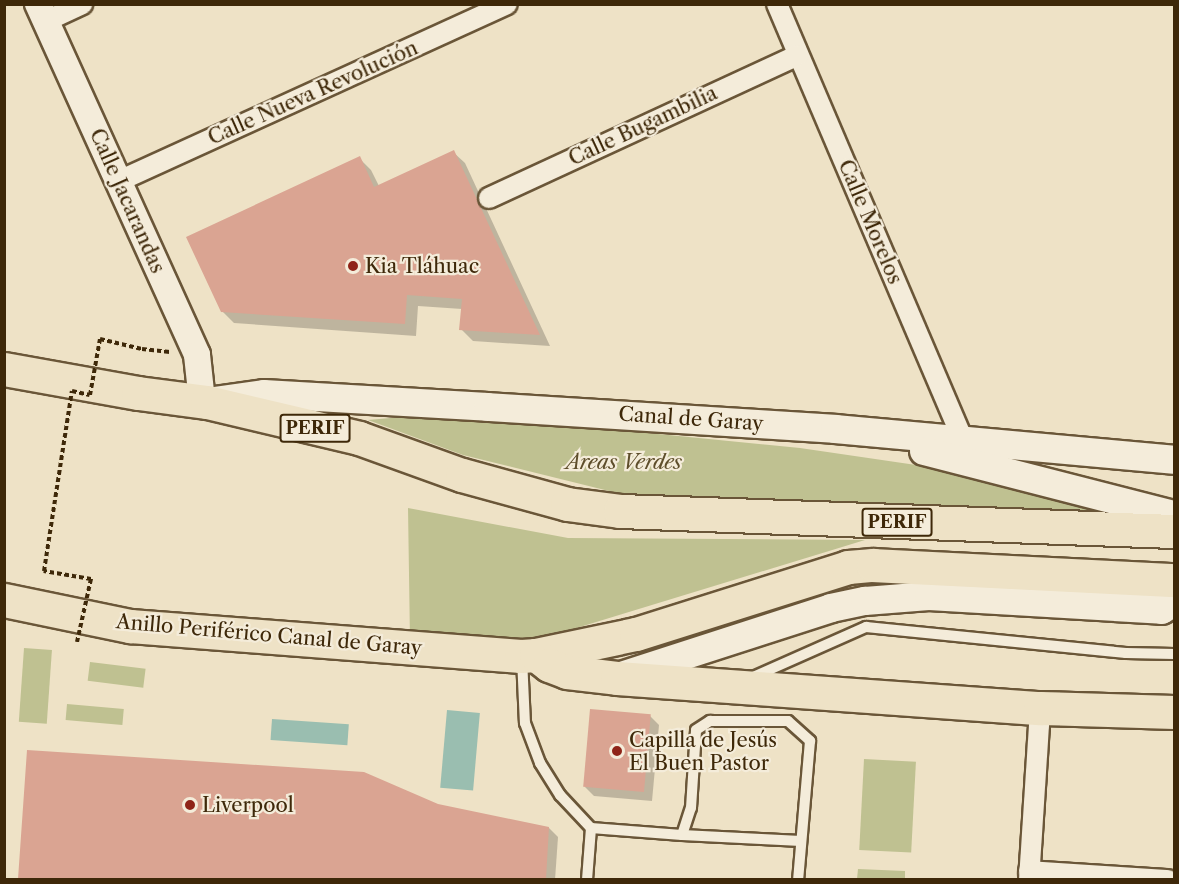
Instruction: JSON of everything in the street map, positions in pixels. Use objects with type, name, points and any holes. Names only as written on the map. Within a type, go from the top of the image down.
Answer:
[{"type":"highway","name":"PERIF","points":[[4,369],[138,393],[204,401],[359,438],[462,476],[567,504],[620,511],[1174,531]]},
{"type":"highway","name":"PERIF","points":[[529,656],[636,634],[848,567],[873,566],[1174,580]]},
{"type":"highway","name":"Anillo Periférico Canal de Garay","points":[[4,600],[130,626],[529,656]]},
{"type":"highway","points":[[529,656],[567,672],[617,678],[1040,708],[1174,712]]},
{"type":"main road","name":"Canal de Garay","points":[[204,401],[264,394],[835,429],[1174,460]]},
{"type":"main road","points":[[835,429],[1174,515]]},
{"type":"main road","points":[[617,678],[831,608],[876,599],[929,596],[1162,610],[1174,602]]},
{"type":"street","points":[[42,13],[82,4]]},
{"type":"street","name":"Calle Nueva Revolución","points":[[119,181],[507,4]]},
{"type":"street","name":"Calle Morelos","points":[[777,4],[963,440]]},
{"type":"street","name":"Calle Jacarandas","points":[[42,13],[197,355],[204,401]]},
{"type":"street","name":"Calle Bugambilia","points":[[489,198],[798,55]]},
{"type":"street","points":[[1040,708],[1029,875],[1168,879]]},
{"type":"lane","points":[[734,686],[866,627],[1126,652],[1174,654]]},
{"type":"lane","points":[[529,656],[525,723],[540,763],[560,795],[591,828],[801,841]]},
{"type":"lane","points":[[682,835],[691,808],[696,730],[710,721],[788,721],[810,741],[798,879]]},
{"type":"lane","points":[[587,879],[591,828]]},
{"type":"path","points":[[77,642],[91,579],[44,571],[72,391],[90,395],[100,339],[142,349]]},
{"type":"green space","name":"Areas Verdes","points":[[424,415],[578,426],[800,448],[916,465],[1134,518],[866,509],[617,493],[463,455],[368,420]]},
{"type":"green space","points":[[408,508],[568,538],[865,540],[534,641],[410,641]]},
{"type":"green space","points":[[24,648],[52,650],[47,724],[19,722]]},
{"type":"green space","points":[[90,662],[146,669],[143,688],[88,681]]},
{"type":"green space","points":[[67,704],[124,709],[122,725],[66,720]]},
{"type":"green space","points":[[864,759],[916,762],[911,853],[859,850]]},
{"type":"green space","points":[[858,869],[905,871],[905,879],[857,879]]},
{"type":"shaded area","points":[[447,710],[480,713],[473,791],[440,788]]},
{"type":"shaded area","points":[[272,719],[349,724],[347,745],[271,740]]},
{"type":"building","name":"Kia Tláhuac","points":[[454,150],[540,335],[459,330],[462,299],[407,295],[405,324],[221,312],[186,237],[360,156],[374,187]]},
{"type":"building","name":"Capilla de Jesús El Buen Pastor","points":[[590,709],[651,714],[644,792],[583,787]]},
{"type":"building","name":"Liverpool","points":[[27,750],[364,772],[438,804],[549,827],[546,879],[18,879]]},
{"type":"place","name":"Kia Tláhuac","points":[[353,266]]},
{"type":"place","name":"Capilla de Jesús El Buen Pastor","points":[[617,751]]},
{"type":"place","name":"Liverpool","points":[[190,805]]}]
